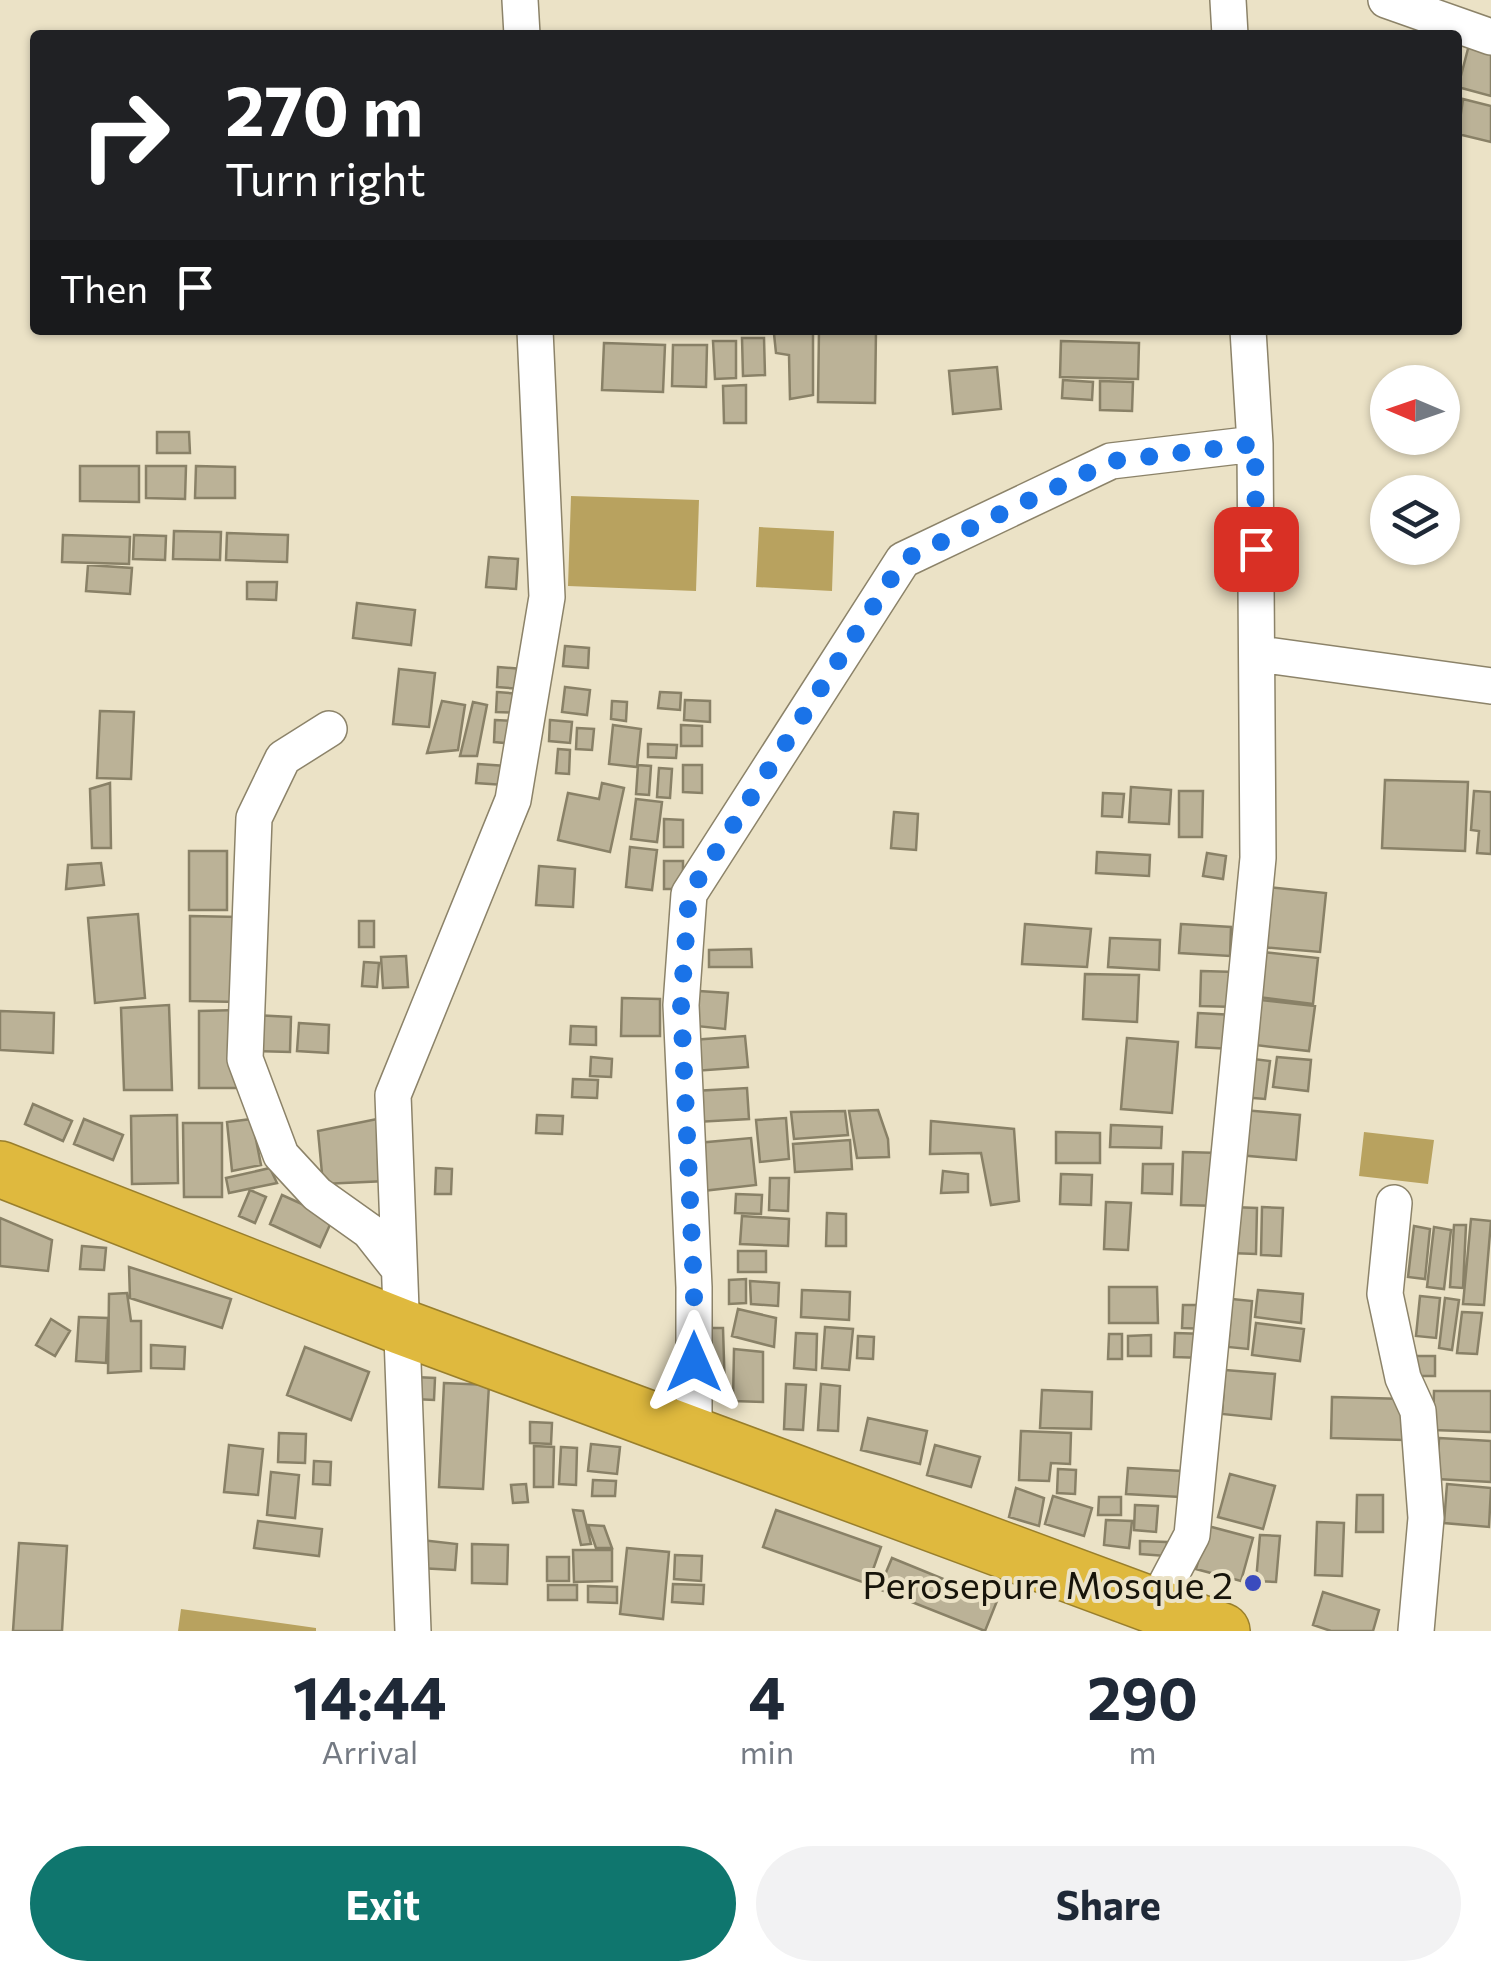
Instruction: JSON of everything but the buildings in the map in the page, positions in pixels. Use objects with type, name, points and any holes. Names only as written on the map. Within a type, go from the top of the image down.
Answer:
[{"type":"highway","points":[[0,1170],[694,1438],[1222,1631]]},
{"type":"street","points":[[520,0],[522,30]]},
{"type":"street","points":[[1228,0],[1230,30]]},
{"type":"street","points":[[1386,0],[1491,37]]},
{"type":"street","points":[[414,1631],[393,1095],[512,800],[547,596],[535,335]]},
{"type":"street","points":[[1155,1605],[1192,1536],[1258,858],[1255,444],[1248,335]]},
{"type":"street","points":[[694,1438],[694,1287],[681,1005],[689,894],[903,560],[1112,461],[1255,444]]},
{"type":"street","points":[[1258,654],[1491,686]]},
{"type":"street","points":[[329,729],[283,758],[254,818],[246,1059],[281,1155],[317,1194],[370,1231],[399,1269]]},
{"type":"street","points":[[1394,1203],[1385,1294],[1403,1378],[1418,1411],[1426,1518],[1416,1631]]},
{"type":"shaded area","points":[[571,496],[699,500],[696,591],[568,586]]},
{"type":"shaded area","points":[[759,527],[834,531],[832,591],[756,587]]},
{"type":"shaded area","points":[[1364,1132],[1434,1140],[1428,1184],[1359,1176]]},
{"type":"shaded area","points":[[181,1609],[316,1628],[316,1631],[178,1631]]},
{"type":"place","name":"Perosepure Mosque 2","points":[[1253,1583]]},
{"type":"route","points":[[694,1362],[681,1005],[689,894],[903,560],[1112,461],[1255,444],[1256,549]]}]
